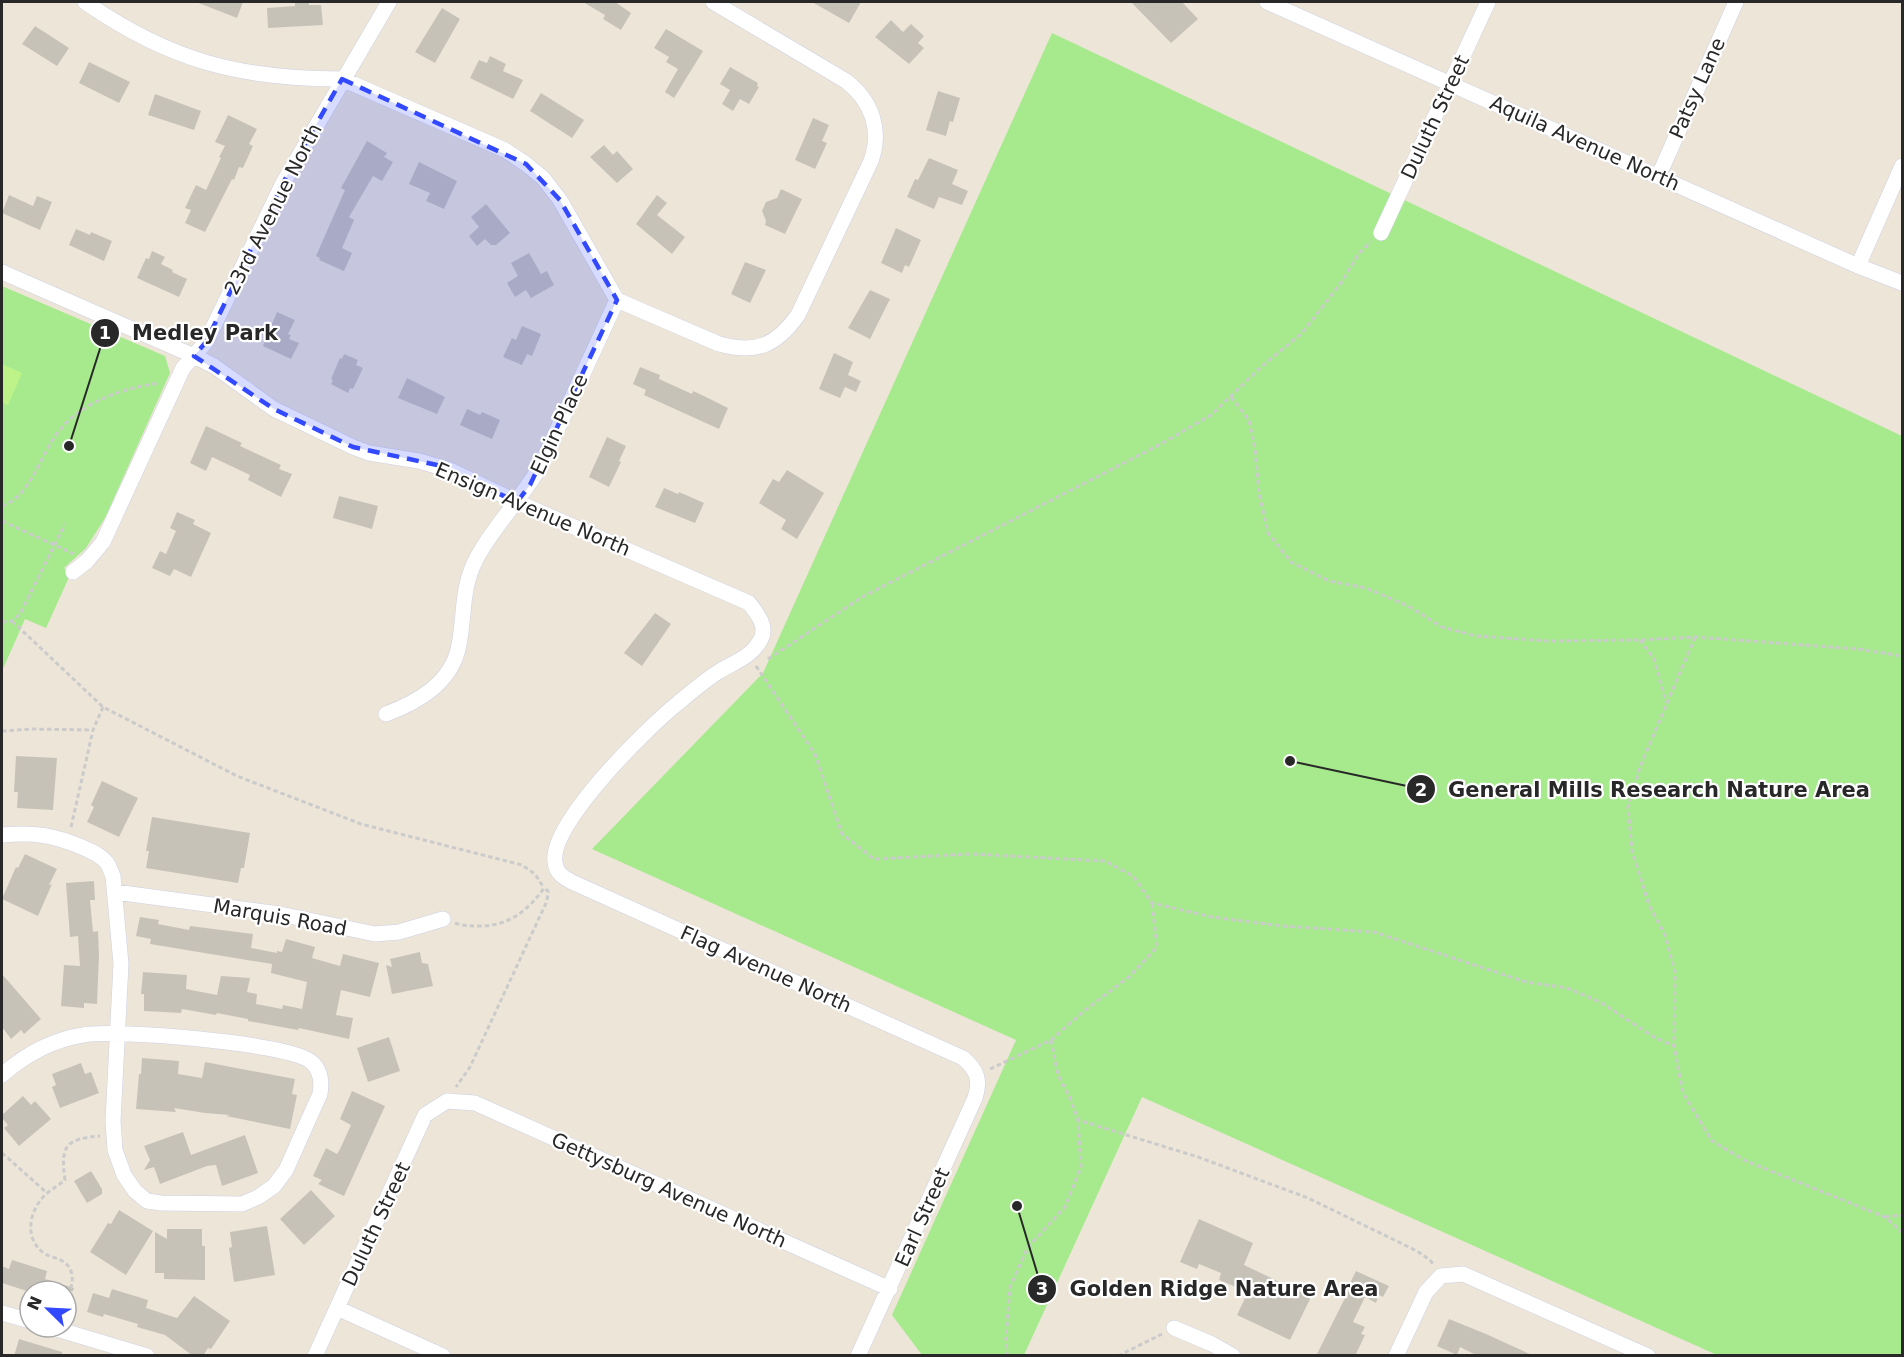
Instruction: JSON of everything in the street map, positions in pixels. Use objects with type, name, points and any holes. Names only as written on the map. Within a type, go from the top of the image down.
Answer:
[{"type":"street","points":[[86,2],[135,34],[176,53],[219,67],[265,75],[342,79],[505,150],[543,178],[560,200],[617,300],[734,349],[762,346],[774,340],[786,332],[798,315],[871,161],[876,132],[873,118],[863,97],[846,81],[713,2]]},
{"type":"street","name":"23rd Avenue North","points":[[73,572],[87,561],[103,542],[183,369],[206,342],[283,183],[389,2]]},
{"type":"street","name":"Aquila Avenue North","points":[[1267,2],[1902,284]]},
{"type":"street","name":"Duluth Street","points":[[1381,233],[1488,2]]},
{"type":"street","name":"Patsy Lane","points":[[1659,175],[1736,2]]},
{"type":"street","points":[[1858,266],[1902,166]]},
{"type":"street","name":"Ensign Avenue North","points":[[2,272],[194,356],[214,366],[274,409],[353,447],[369,453],[437,465],[749,603],[759,615],[763,628],[762,638],[752,661]]},
{"type":"street","name":"Elgin Place","points":[[386,714],[411,704],[430,692],[442,680],[453,663],[459,647],[463,598],[473,567],[488,541],[530,485],[541,465],[617,300]]},
{"type":"street","name":"Flag Avenue North","points":[[752,661],[718,672],[638,739],[602,778],[569,822],[557,843],[554,862],[560,875],[963,1058],[978,1076]]},
{"type":"street","points":[[2,835],[45,834],[68,841],[96,853],[108,864],[113,876],[121,964],[117,1034],[113,1121],[114,1135],[124,1175],[135,1191],[147,1201],[242,1204],[258,1197],[274,1186],[286,1170],[320,1094],[321,1083],[318,1070],[311,1061],[299,1055],[227,1041],[117,1034],[85,1034],[40,1047],[16,1062],[2,1075]]},
{"type":"street","name":"Marquis Road","points":[[115,892],[280,914],[375,934],[399,932],[443,919]]},
{"type":"street","name":"Earl Street","points":[[858,1356],[975,1098],[978,1076]]},
{"type":"street","name":"Duluth Street","points":[[315,1356],[425,1115],[447,1101]]},
{"type":"street","name":"Gettysburg Avenue North","points":[[447,1101],[475,1103],[890,1288]]},
{"type":"street","points":[[1396,1356],[1426,1292],[1441,1276],[1463,1274],[1648,1356]]},
{"type":"street","points":[[337,1308],[443,1356]]},
{"type":"street","points":[[2,1313],[18,1318]]},
{"type":"street","points":[[1174,1328],[1212,1344],[1233,1356]]},
{"type":"street","points":[[78,1335],[147,1356]]},
{"type":"path","points":[[752,661],[780,649],[862,597],[1161,444],[1211,415],[1302,333],[1341,283],[1359,253],[1381,233]]},
{"type":"path","points":[[2,506],[8,504],[29,482],[53,439],[66,424],[79,414],[98,401],[120,391],[161,383],[174,388]]},
{"type":"path","points":[[1231,396],[1249,420],[1259,493],[1268,533],[1291,562],[1329,581],[1366,588],[1408,606],[1442,627],[1476,636],[1549,640],[1695,638],[1838,647],[1902,656]]},
{"type":"path","points":[[2,521],[87,561]]},
{"type":"path","points":[[2,622],[12,621],[20,614],[65,524]]},
{"type":"path","points":[[12,621],[103,707],[237,776],[361,824],[522,866],[535,874],[548,891],[547,901],[470,1067],[447,1101]]},
{"type":"path","points":[[1695,638],[1640,767],[1628,807],[1632,851],[1649,905],[1665,934],[1676,972],[1674,1046],[1683,1093],[1712,1142],[1746,1161],[1885,1217],[1902,1232]]},
{"type":"path","points":[[1640,640],[1654,659],[1666,704]]},
{"type":"path","points":[[749,671],[752,661]]},
{"type":"path","points":[[752,661],[815,754],[842,834],[874,859],[972,854],[1105,861],[1133,876],[1152,903],[1157,947],[1130,976],[1051,1040],[978,1076]]},
{"type":"path","points":[[68,841],[93,730],[103,707]]},
{"type":"path","points":[[2,731],[93,730]]},
{"type":"path","points":[[443,919],[461,926],[492,926],[515,918],[536,899],[544,888]]},
{"type":"path","points":[[1152,903],[1212,917],[1282,926],[1374,932],[1526,982],[1567,988],[1600,1002],[1654,1037],[1674,1046]]},
{"type":"path","points":[[1007,1356],[1010,1287],[1028,1247],[1065,1207],[1081,1167],[1077,1120],[1070,1098],[1058,1075],[1051,1040]]},
{"type":"path","points":[[1077,1120],[1198,1157],[1308,1198],[1417,1251],[1430,1260],[1441,1276]]},
{"type":"path","points":[[72,1279],[69,1266],[45,1253],[36,1245],[30,1231],[31,1217],[47,1193],[65,1180],[63,1163],[66,1148],[74,1140],[114,1135]]},
{"type":"path","points":[[2,1153],[47,1193]]},
{"type":"path","points":[[1885,1217],[1902,1215]]},
{"type":"path","points":[[1118,1356],[1174,1328]]},
{"type":"highlighted area","points":[[342,79],[526,164],[560,200],[617,300],[530,485],[517,502],[437,465],[353,447],[274,409],[194,356],[206,342],[283,183]]},
{"type":"green space","points":[[1052,33],[1902,436],[1902,1351],[1900,1356],[1717,1355],[1142,1097],[1024,1355],[922,1355],[892,1315],[1016,1040],[592,849],[763,673]]},
{"type":"green space","points":[[2,286],[165,356],[170,373],[105,518],[86,548],[64,568],[70,575],[46,628],[25,619],[2,671]]},
{"type":"green space","points":[[2,364],[22,373],[8,405],[2,403]]},
{"type":"building","points":[[196,2],[243,2],[237,18]]},
{"type":"building","points":[[295,2],[321,5],[323,25],[268,28],[267,8],[295,6]]},
{"type":"building","points":[[583,2],[615,2],[631,13],[621,30],[603,19],[605,15]]},
{"type":"building","points":[[812,2],[861,2],[849,23]]},
{"type":"building","points":[[1131,2],[1182,2],[1198,19],[1171,43]]},
{"type":"building","points":[[442,8],[460,19],[435,63],[415,52]]},
{"type":"building","points":[[891,20],[903,32],[911,24],[924,36],[918,43],[924,48],[909,64],[875,37]]},
{"type":"building","points":[[35,26],[69,48],[57,66],[22,44]]},
{"type":"building","points":[[666,29],[703,51],[674,98],[665,92],[678,69],[666,62],[669,57],[654,48]]},
{"type":"building","points":[[490,56],[506,64],[503,71],[523,80],[513,99],[470,78],[479,60],[487,63]]},
{"type":"building","points":[[89,62],[130,82],[119,103],[79,83]]},
{"type":"building","points":[[730,67],[758,83],[759,87],[749,104],[740,99],[733,111],[722,104],[730,90],[720,84]]},
{"type":"building","points":[[938,91],[960,98],[946,136],[926,130]]},
{"type":"building","points":[[541,93],[584,120],[572,138],[530,111]]},
{"type":"building","points":[[155,94],[201,111],[194,130],[148,115]]},
{"type":"building","points":[[228,115],[257,129],[249,144],[253,146],[243,168],[239,167],[205,232],[185,223],[191,210],[185,208],[196,185],[206,190],[221,158],[219,157],[225,146],[215,142]]},
{"type":"building","points":[[813,118],[829,125],[822,141],[827,143],[815,169],[795,160]]},
{"type":"building","points":[[367,141],[387,153],[384,157],[393,162],[382,181],[373,176],[349,217],[354,220],[342,248],[352,253],[344,271],[319,260],[320,258],[316,256],[345,190],[341,188]]},
{"type":"building","points":[[604,145],[613,155],[617,151],[633,169],[617,183],[590,157]]},
{"type":"building","points":[[929,158],[958,170],[952,184],[968,191],[962,205],[939,197],[934,209],[907,197],[915,179],[918,180]]},
{"type":"building","points":[[419,162],[457,181],[444,209],[426,201],[430,193],[409,184]]},
{"type":"building","points":[[781,189],[802,199],[785,234],[765,225],[766,221],[762,211],[766,202],[777,198]]},
{"type":"building","points":[[9,195],[33,206],[37,196],[52,202],[40,230],[2,213]]},
{"type":"building","points":[[657,195],[667,203],[657,215],[685,237],[672,254],[636,224]]},
{"type":"building","points":[[486,204],[510,233],[496,245],[491,245],[485,239],[477,246],[469,236],[479,227],[471,217]]},
{"type":"building","points":[[896,228],[921,240],[909,267],[905,265],[902,273],[881,263]]},
{"type":"building","points":[[76,229],[90,235],[91,232],[112,241],[104,261],[69,245]]},
{"type":"building","points":[[152,251],[165,257],[161,264],[187,279],[179,297],[137,278],[146,258],[149,259]]},
{"type":"building","points":[[529,253],[541,274],[547,271],[554,285],[531,298],[526,290],[515,297],[507,283],[518,276],[511,263]]},
{"type":"building","points":[[745,262],[766,270],[750,303],[731,294]]},
{"type":"building","points":[[870,290],[890,299],[870,339],[848,328]]},
{"type":"building","points":[[277,312],[295,320],[288,334],[291,335],[289,339],[299,343],[291,359],[263,346]]},
{"type":"building","points":[[522,326],[541,334],[532,356],[527,354],[522,365],[503,357],[512,338],[516,340]]},
{"type":"building","points":[[834,353],[853,362],[848,375],[861,381],[856,392],[845,387],[840,398],[819,389]]},
{"type":"building","points":[[344,354],[358,360],[356,365],[363,368],[353,389],[350,388],[348,393],[331,384],[340,358],[342,359]]},
{"type":"building","points":[[640,367],[660,375],[659,379],[692,394],[693,391],[728,408],[719,429],[644,395],[646,390],[633,384]]},
{"type":"building","points":[[407,378],[445,397],[437,414],[398,398]]},
{"type":"building","points":[[467,409],[480,415],[482,412],[500,420],[492,439],[460,425]]},
{"type":"building","points":[[206,426],[242,443],[240,446],[281,465],[279,469],[292,474],[281,497],[248,480],[250,475],[212,457],[206,471],[190,463]]},
{"type":"building","points":[[607,437],[626,446],[609,487],[589,477]]},
{"type":"building","points":[[787,470],[824,493],[797,539],[781,529],[786,520],[759,503],[773,479],[779,482]]},
{"type":"building","points":[[664,488],[704,503],[695,523],[655,507]]},
{"type":"building","points":[[339,496],[378,506],[372,529],[333,518]]},
{"type":"building","points":[[177,512],[195,520],[193,524],[211,533],[191,577],[174,569],[170,576],[152,568],[160,551],[166,554],[176,531],[170,528]]},
{"type":"building","points":[[655,613],[671,624],[642,666],[624,653]]},
{"type":"building","points":[[16,756],[57,758],[53,810],[17,808],[18,792],[14,792]]},
{"type":"building","points":[[102,781],[138,798],[119,837],[87,822],[94,807],[91,805]]},
{"type":"building","points":[[152,817],[250,833],[244,868],[241,868],[238,883],[146,868],[149,851],[146,851]]},
{"type":"building","points":[[25,854],[57,869],[38,916],[2,899],[16,867],[18,868]]},
{"type":"building","points":[[94,881],[95,900],[90,900],[93,932],[98,931],[97,1004],[84,1003],[84,1008],[61,1006],[64,965],[80,966],[78,936],[70,937],[66,883]]},
{"type":"building","points":[[140,917],[159,920],[158,924],[189,930],[190,926],[253,934],[251,948],[277,953],[277,951],[282,952],[286,939],[315,947],[312,958],[340,966],[343,954],[379,963],[370,997],[341,990],[336,1015],[353,1018],[349,1039],[299,1028],[298,1030],[248,1021],[248,1019],[217,1013],[216,1015],[182,1009],[181,1013],[144,1011],[144,994],[141,994],[143,972],[187,975],[186,989],[217,995],[221,976],[250,978],[247,992],[257,994],[256,1004],[282,1009],[283,1005],[302,1009],[307,982],[271,973],[272,964],[150,944],[151,939],[136,936]]},
{"type":"building","points":[[420,952],[422,963],[428,964],[433,986],[392,994],[386,965],[392,967],[390,959]]},
{"type":"building","points":[[2,974],[41,1019],[24,1034],[21,1030],[11,1039],[2,1027]]},
{"type":"building","points":[[389,1037],[400,1071],[368,1082],[357,1048]]},
{"type":"building","points":[[142,1058],[179,1061],[178,1074],[202,1078],[205,1062],[295,1079],[292,1094],[297,1095],[290,1129],[226,1116],[230,1115],[174,1108],[176,1112],[136,1109]]},
{"type":"building","points":[[81,1063],[85,1074],[91,1072],[99,1093],[60,1108],[52,1087],[56,1085],[52,1074]]},
{"type":"building","points":[[352,1091],[385,1106],[344,1196],[318,1184],[322,1180],[313,1176],[326,1148],[337,1154],[340,1149],[351,1125],[340,1119]]},
{"type":"building","points":[[23,1096],[31,1105],[35,1101],[51,1119],[19,1146],[4,1128],[8,1125],[2,1115]]},
{"type":"building","points":[[183,1132],[191,1155],[245,1135],[258,1173],[222,1186],[216,1165],[207,1166],[160,1184],[154,1167],[144,1170],[150,1160],[144,1146]]},
{"type":"building","points":[[91,1171],[102,1189],[102,1194],[87,1203],[74,1181]]},
{"type":"building","points":[[311,1190],[335,1216],[304,1245],[280,1219]]},
{"type":"building","points":[[119,1210],[153,1231],[126,1275],[90,1252]]},
{"type":"building","points":[[1199,1219],[1253,1243],[1244,1265],[1311,1297],[1290,1340],[1237,1315],[1248,1292],[1219,1280],[1221,1273],[1199,1264],[1197,1269],[1180,1262]]},
{"type":"building","points":[[267,1226],[275,1275],[234,1282],[229,1248],[232,1247],[230,1232]]},
{"type":"building","points":[[167,1229],[202,1229],[202,1246],[205,1246],[205,1280],[164,1279],[164,1273],[155,1273],[155,1232],[167,1239]]},
{"type":"building","points":[[12,1260],[47,1271],[45,1279],[18,1279],[18,1288],[2,1283],[2,1266],[9,1269]]},
{"type":"building","points":[[1356,1271],[1389,1286],[1383,1297],[1379,1295],[1376,1303],[1365,1297],[1353,1322],[1365,1327],[1361,1334],[1365,1335],[1355,1356],[1316,1356],[1349,1290],[1347,1289]]},
{"type":"building","points":[[112,1289],[148,1300],[146,1308],[177,1318],[194,1296],[230,1321],[211,1349],[208,1348],[203,1356],[193,1356],[165,1335],[137,1327],[138,1324],[104,1314],[103,1317],[87,1312],[93,1293],[109,1298]]},
{"type":"building","points":[[1449,1319],[1534,1356],[1478,1356],[1460,1347],[1457,1355],[1437,1346]]},
{"type":"building","points":[[19,1339],[62,1352],[62,1356],[14,1356]]},
{"type":"place","name":"Medley Park","points":[[69,446]]},
{"type":"place","name":"General Mills Research Nature Area","points":[[1290,761]]},
{"type":"place","name":"Golden Ridge Nature Area","points":[[1017,1206]]}]
